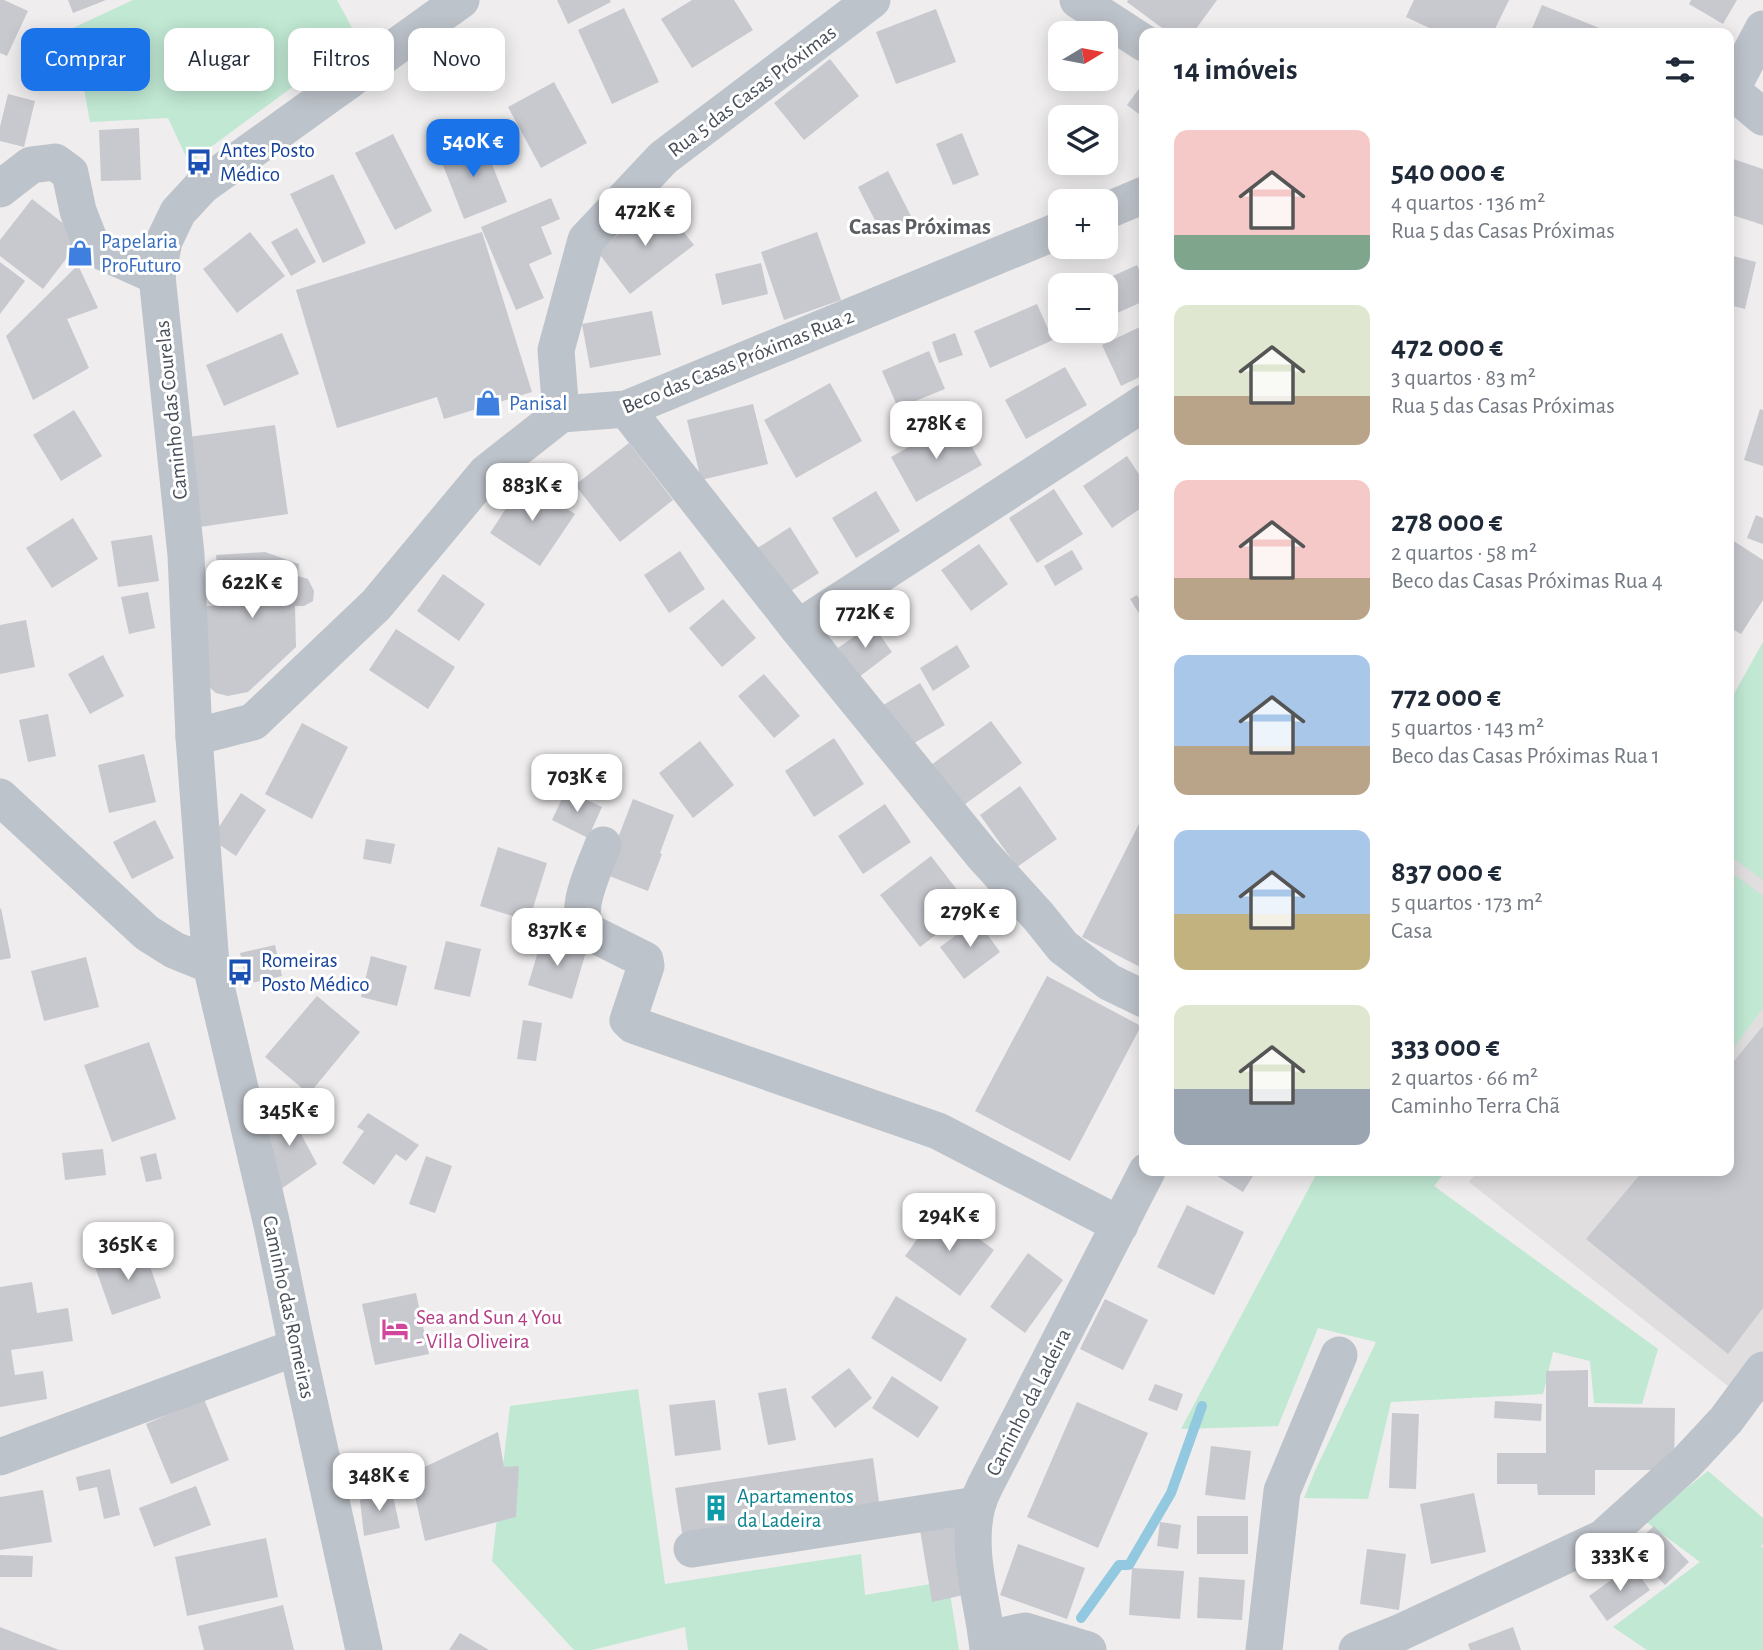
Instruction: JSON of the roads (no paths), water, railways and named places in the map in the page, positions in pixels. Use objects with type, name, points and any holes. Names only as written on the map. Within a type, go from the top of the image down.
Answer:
[{"type":"street","name":"Caminho das Courelas","points":[[211,965],[194,737],[186,555],[157,276],[164,241],[178,212],[202,186],[461,0]]},
{"type":"street","name":"Rua 5 das Casas Próximas","points":[[561,414],[556,350],[586,240],[663,158],[872,0]]},
{"type":"street","points":[[1078,0],[1139,40]]},
{"type":"street","points":[[1734,84],[1763,29]]},
{"type":"street","points":[[1734,95],[1763,117]]},
{"type":"street","points":[[0,189],[31,164],[55,162],[70,173],[78,211],[92,247],[157,276]]},
{"type":"street","points":[[1118,206],[1139,197]]},
{"type":"street","name":"Beco das Casas Próximas Rua 2","points":[[561,414],[626,409],[1048,235]]},
{"type":"street","points":[[798,628],[1139,406]]},
{"type":"street","points":[[626,409],[798,628],[982,854],[1063,947],[1109,982],[1139,997]]},
{"type":"street","points":[[194,737],[253,722],[376,605],[486,472],[561,414]]},
{"type":"street","points":[[0,797],[148,933],[174,950],[211,965]]},
{"type":"street","points":[[603,845],[582,904],[582,918],[584,927],[589,932],[645,960],[646,966],[628,1020],[633,1025],[938,1131],[1120,1225]]},
{"type":"street","name":"Caminho das Romeiras","points":[[211,965],[272,1225],[364,1650]]},
{"type":"street","name":"Caminho da Ladeira","points":[[988,1649],[975,1565],[974,1529],[977,1505],[1144,1176]]},
{"type":"street","points":[[0,1457],[297,1347]]},
{"type":"street","points":[[1264,1650],[1282,1491],[1339,1355]]},
{"type":"street","points":[[1357,1650],[1603,1538],[1686,1463],[1726,1420],[1763,1370]]},
{"type":"street","points":[[692,1549],[977,1505]]},
{"type":"street","points":[[988,1649],[1006,1635],[1025,1631],[1088,1650]]},
{"type":"waterway","points":[[1081,1618],[1119,1565],[1129,1565],[1171,1493],[1202,1406]]},
{"type":"place","name":"Antes Posto Médico","points":[[199,162]]},
{"type":"place","name":"Papelaria ProFuturo","points":[[80,253]]},
{"type":"place","name":"Panisal","points":[[488,403]]},
{"type":"place","name":"Romeiras Posto Médico","points":[[240,972]]},
{"type":"place","name":"Sea and Sun 4 You - Villa Oliveira","points":[[395,1329]]},
{"type":"place","name":"Apartamentos da Ladeira","points":[[716,1508]]},
{"type":"district","name":"Casas Próximas","points":[[920,226]]}]
